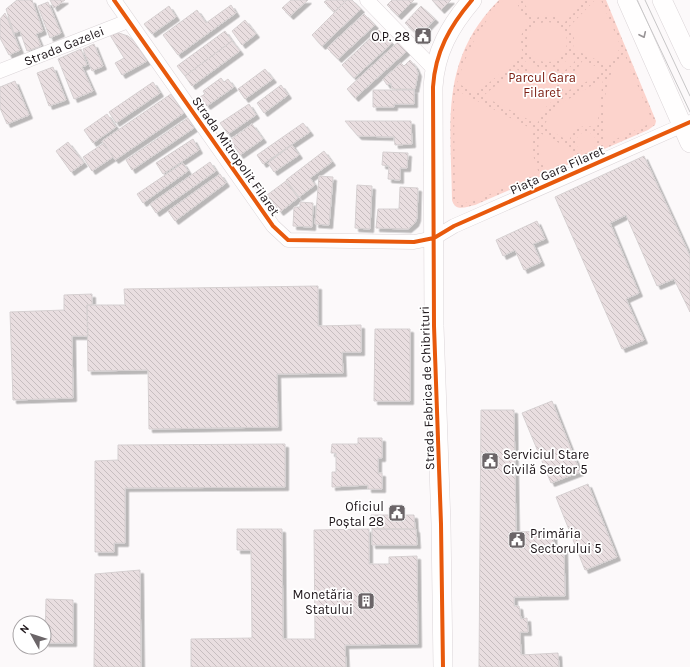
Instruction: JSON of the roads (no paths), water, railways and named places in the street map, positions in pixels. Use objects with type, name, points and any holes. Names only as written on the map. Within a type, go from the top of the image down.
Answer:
[{"type":"street","name":"Strada Mitropolit Filaret","points":[[114,0],[273,226],[284,238],[294,241],[414,242],[434,238]]},
{"type":"street","points":[[367,0],[434,69]]},
{"type":"street","name":"Strada Fabrica de Chibrituri","points":[[443,667],[441,524],[434,326],[434,69],[441,46],[450,30],[472,0]]},
{"type":"street","points":[[627,0],[686,124],[690,143]]},
{"type":"street","points":[[662,0],[690,60]]},
{"type":"street","name":"Strada Gazelei","points":[[0,71],[128,21]]},
{"type":"street","name":"Piața Gara Filaret","points":[[434,238],[454,226],[686,124]]},
{"type":"tram line","points":[[637,0],[690,112]]},
{"type":"tram line","points":[[645,0],[690,96]]},
{"type":"place","name":"O.P. 28","points":[[423,36]]},
{"type":"place","name":"Serviciul Stare Civilă Sector 5","points":[[490,461]]},
{"type":"place","name":"Oficiul Poștal 28","points":[[397,513]]},
{"type":"place","name":"Primăria Sectorului 5","points":[[517,540]]},
{"type":"place","name":"Monetăria Statului","points":[[366,601]]},
{"type":"park label","name":"Parcul Gara Filaret","points":[[542,84]]}]
